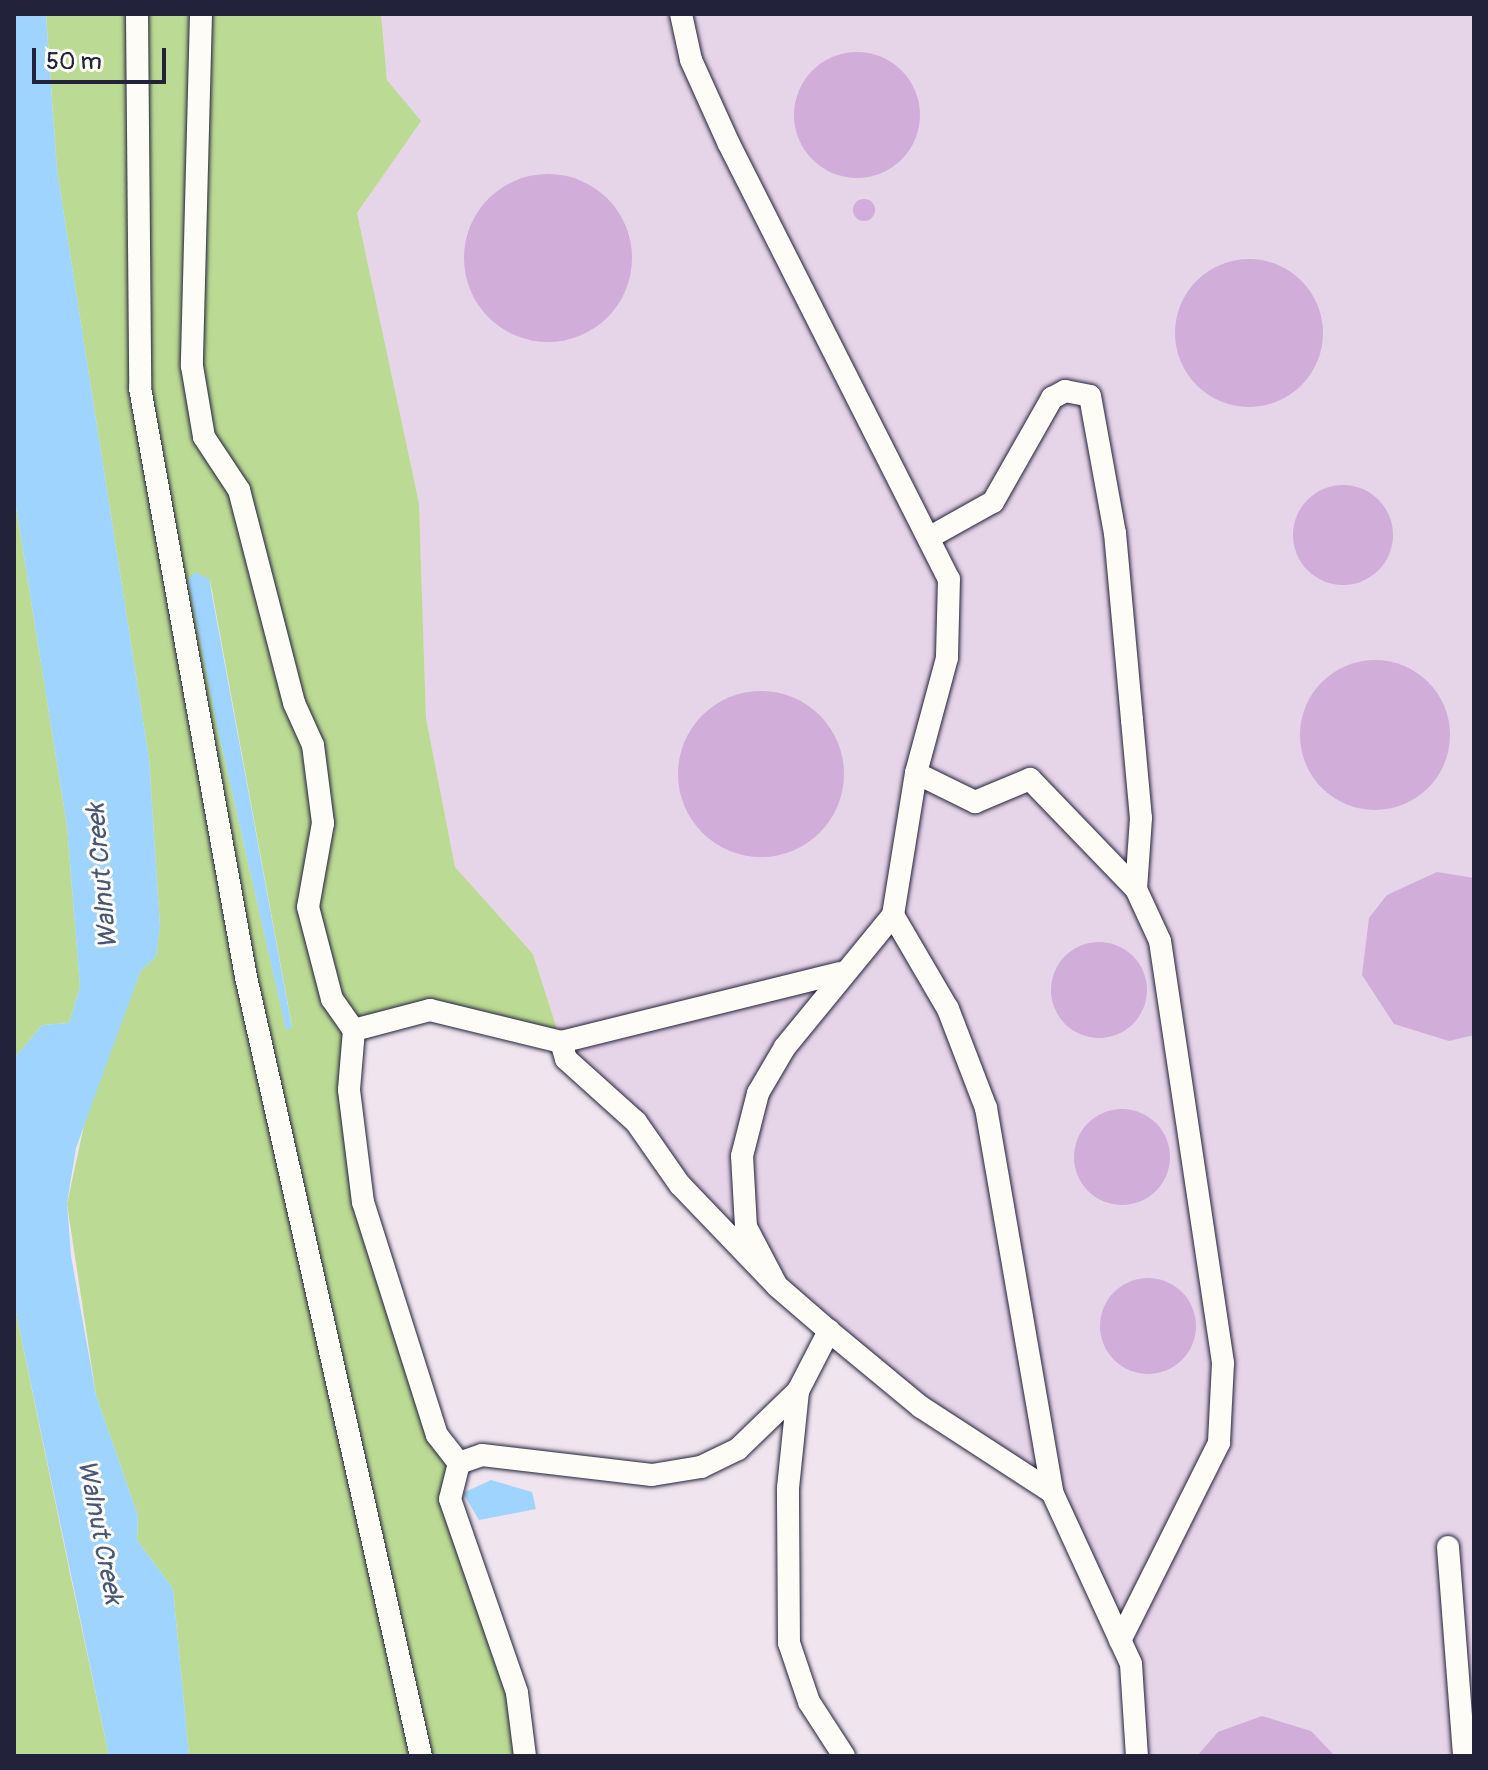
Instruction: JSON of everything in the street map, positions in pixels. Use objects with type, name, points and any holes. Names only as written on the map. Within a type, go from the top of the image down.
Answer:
[{"type":"lane","points":[[137,14],[140,388],[246,977],[421,1756]]},
{"type":"lane","points":[[201,14],[192,366],[204,437],[239,490],[294,703],[313,745],[323,823],[308,907],[332,999],[354,1030],[349,1090],[363,1202],[437,1435],[459,1463]]},
{"type":"lane","points":[[681,14],[691,60],[729,144],[949,579],[947,658],[916,773],[893,915],[840,973],[758,1093],[742,1156],[746,1227],[777,1286]]},
{"type":"lane","points":[[930,537],[993,502],[1052,398],[1065,391],[1090,396],[1115,533],[1131,704],[1141,818],[1136,889]]},
{"type":"lane","points":[[916,773],[975,802],[1030,779],[1136,889],[1160,941],[1223,1363],[1219,1443],[1120,1641]]},
{"type":"lane","points":[[893,915],[948,1009],[986,1108],[1052,1492],[1131,1664],[1137,1756]]},
{"type":"lane","points":[[354,1030],[430,1010],[561,1042],[840,973]]},
{"type":"lane","points":[[561,1042],[566,1059],[636,1122],[680,1185],[777,1286],[921,1407],[1052,1492]]},
{"type":"lane","points":[[459,1463],[482,1455],[652,1475],[701,1467],[738,1449],[798,1391],[829,1331]]},
{"type":"lane","points":[[798,1391],[788,1488],[789,1643],[809,1702],[844,1756]]},
{"type":"lane","points":[[459,1463],[450,1499],[517,1693],[525,1756]]},
{"type":"lane","points":[[1448,1547],[1464,1756]]},
{"type":"shaded area","points":[[381,14],[1474,14],[1474,1756],[1137,1756],[1131,1664],[1051,1492],[829,1331],[566,1059],[533,954],[455,867],[426,718],[419,503],[357,213],[420,121],[387,80]]},
{"type":"green space","points":[[46,14],[381,14],[387,80],[421,121],[357,213],[419,503],[426,718],[455,867],[533,954],[561,1042],[430,1010],[354,1031],[349,1090],[398,1318],[459,1463],[450,1500],[525,1756],[189,1756],[173,1589],[137,1540],[138,1516],[96,1395],[67,1204],[88,1107],[141,970],[156,957],[160,927],[149,759],[57,170]],"holes":[[[210,580],[292,1027],[286,1029],[218,730]]]},
{"type":"green space","points":[[14,494],[67,826],[80,987],[69,1023],[42,1025],[14,1058]]},
{"type":"green space","points":[[14,1303],[72,1583],[109,1756],[14,1756]]},
{"type":"water","name":"Walnut Creek","points":[[14,14],[46,16],[57,170],[149,759],[160,927],[156,957],[141,970],[76,1148],[67,1203],[71,1256],[96,1395],[138,1516],[137,1540],[173,1589],[189,1756],[109,1756],[14,1303],[14,1058],[42,1025],[69,1023],[80,987],[67,826],[14,494]]},
{"type":"water","points":[[195,572],[209,579],[292,1028],[286,1030],[218,730],[188,580]]},
{"type":"water","points":[[491,1480],[532,1492],[536,1509],[479,1520],[463,1493]]},
{"type":"building","points":[[857,52],[881,57],[901,71],[915,91],[920,115],[915,139],[901,159],[881,173],[857,178],[833,173],[813,159],[799,139],[794,115],[799,91],[813,71],[833,57]]},
{"type":"building","points":[[548,174],[580,181],[607,199],[625,226],[632,258],[625,290],[607,317],[580,335],[548,342],[516,335],[489,317],[471,290],[464,258],[471,226],[489,199],[516,181]]},
{"type":"building","points":[[860,199],[868,199],[875,210],[868,221],[860,221],[853,214],[853,206]]},
{"type":"building","points":[[1249,259],[1277,265],[1301,281],[1317,305],[1323,333],[1317,361],[1301,385],[1277,401],[1249,407],[1221,401],[1197,385],[1181,361],[1175,333],[1181,305],[1197,281],[1221,265]]},
{"type":"building","points":[[1343,485],[1371,493],[1385,507],[1393,535],[1385,563],[1371,577],[1343,585],[1315,577],[1301,563],[1293,535],[1301,507],[1315,493]]},
{"type":"building","points":[[1375,660],[1404,666],[1428,682],[1444,706],[1450,735],[1444,764],[1428,788],[1404,804],[1375,810],[1346,804],[1322,788],[1306,764],[1300,735],[1306,706],[1322,682],[1346,666]]},
{"type":"building","points":[[761,691],[793,697],[820,715],[838,742],[844,774],[838,806],[820,833],[793,851],[761,857],[729,851],[702,833],[684,806],[678,774],[684,742],[702,715],[729,697]]},
{"type":"building","points":[[1437,872],[1474,878],[1474,1035],[1449,1041],[1394,1024],[1362,975],[1369,918],[1387,895]]},
{"type":"building","points":[[1099,942],[1117,946],[1133,956],[1143,972],[1147,990],[1143,1008],[1133,1024],[1117,1034],[1099,1038],[1081,1034],[1065,1024],[1055,1008],[1051,990],[1055,972],[1065,956],[1081,946]]},
{"type":"building","points":[[1122,1109],[1140,1113],[1156,1123],[1166,1139],[1170,1157],[1166,1175],[1156,1191],[1140,1201],[1122,1205],[1104,1201],[1088,1191],[1078,1175],[1074,1157],[1078,1139],[1088,1123],[1104,1113]]},
{"type":"building","points":[[1139,1278],[1157,1278],[1175,1286],[1188,1299],[1196,1317],[1193,1345],[1175,1366],[1157,1374],[1139,1374],[1121,1366],[1108,1353],[1100,1335],[1100,1317],[1108,1299],[1121,1286]]},
{"type":"building","points":[[1262,1716],[1311,1731],[1335,1756],[1197,1756],[1218,1732]]}]
